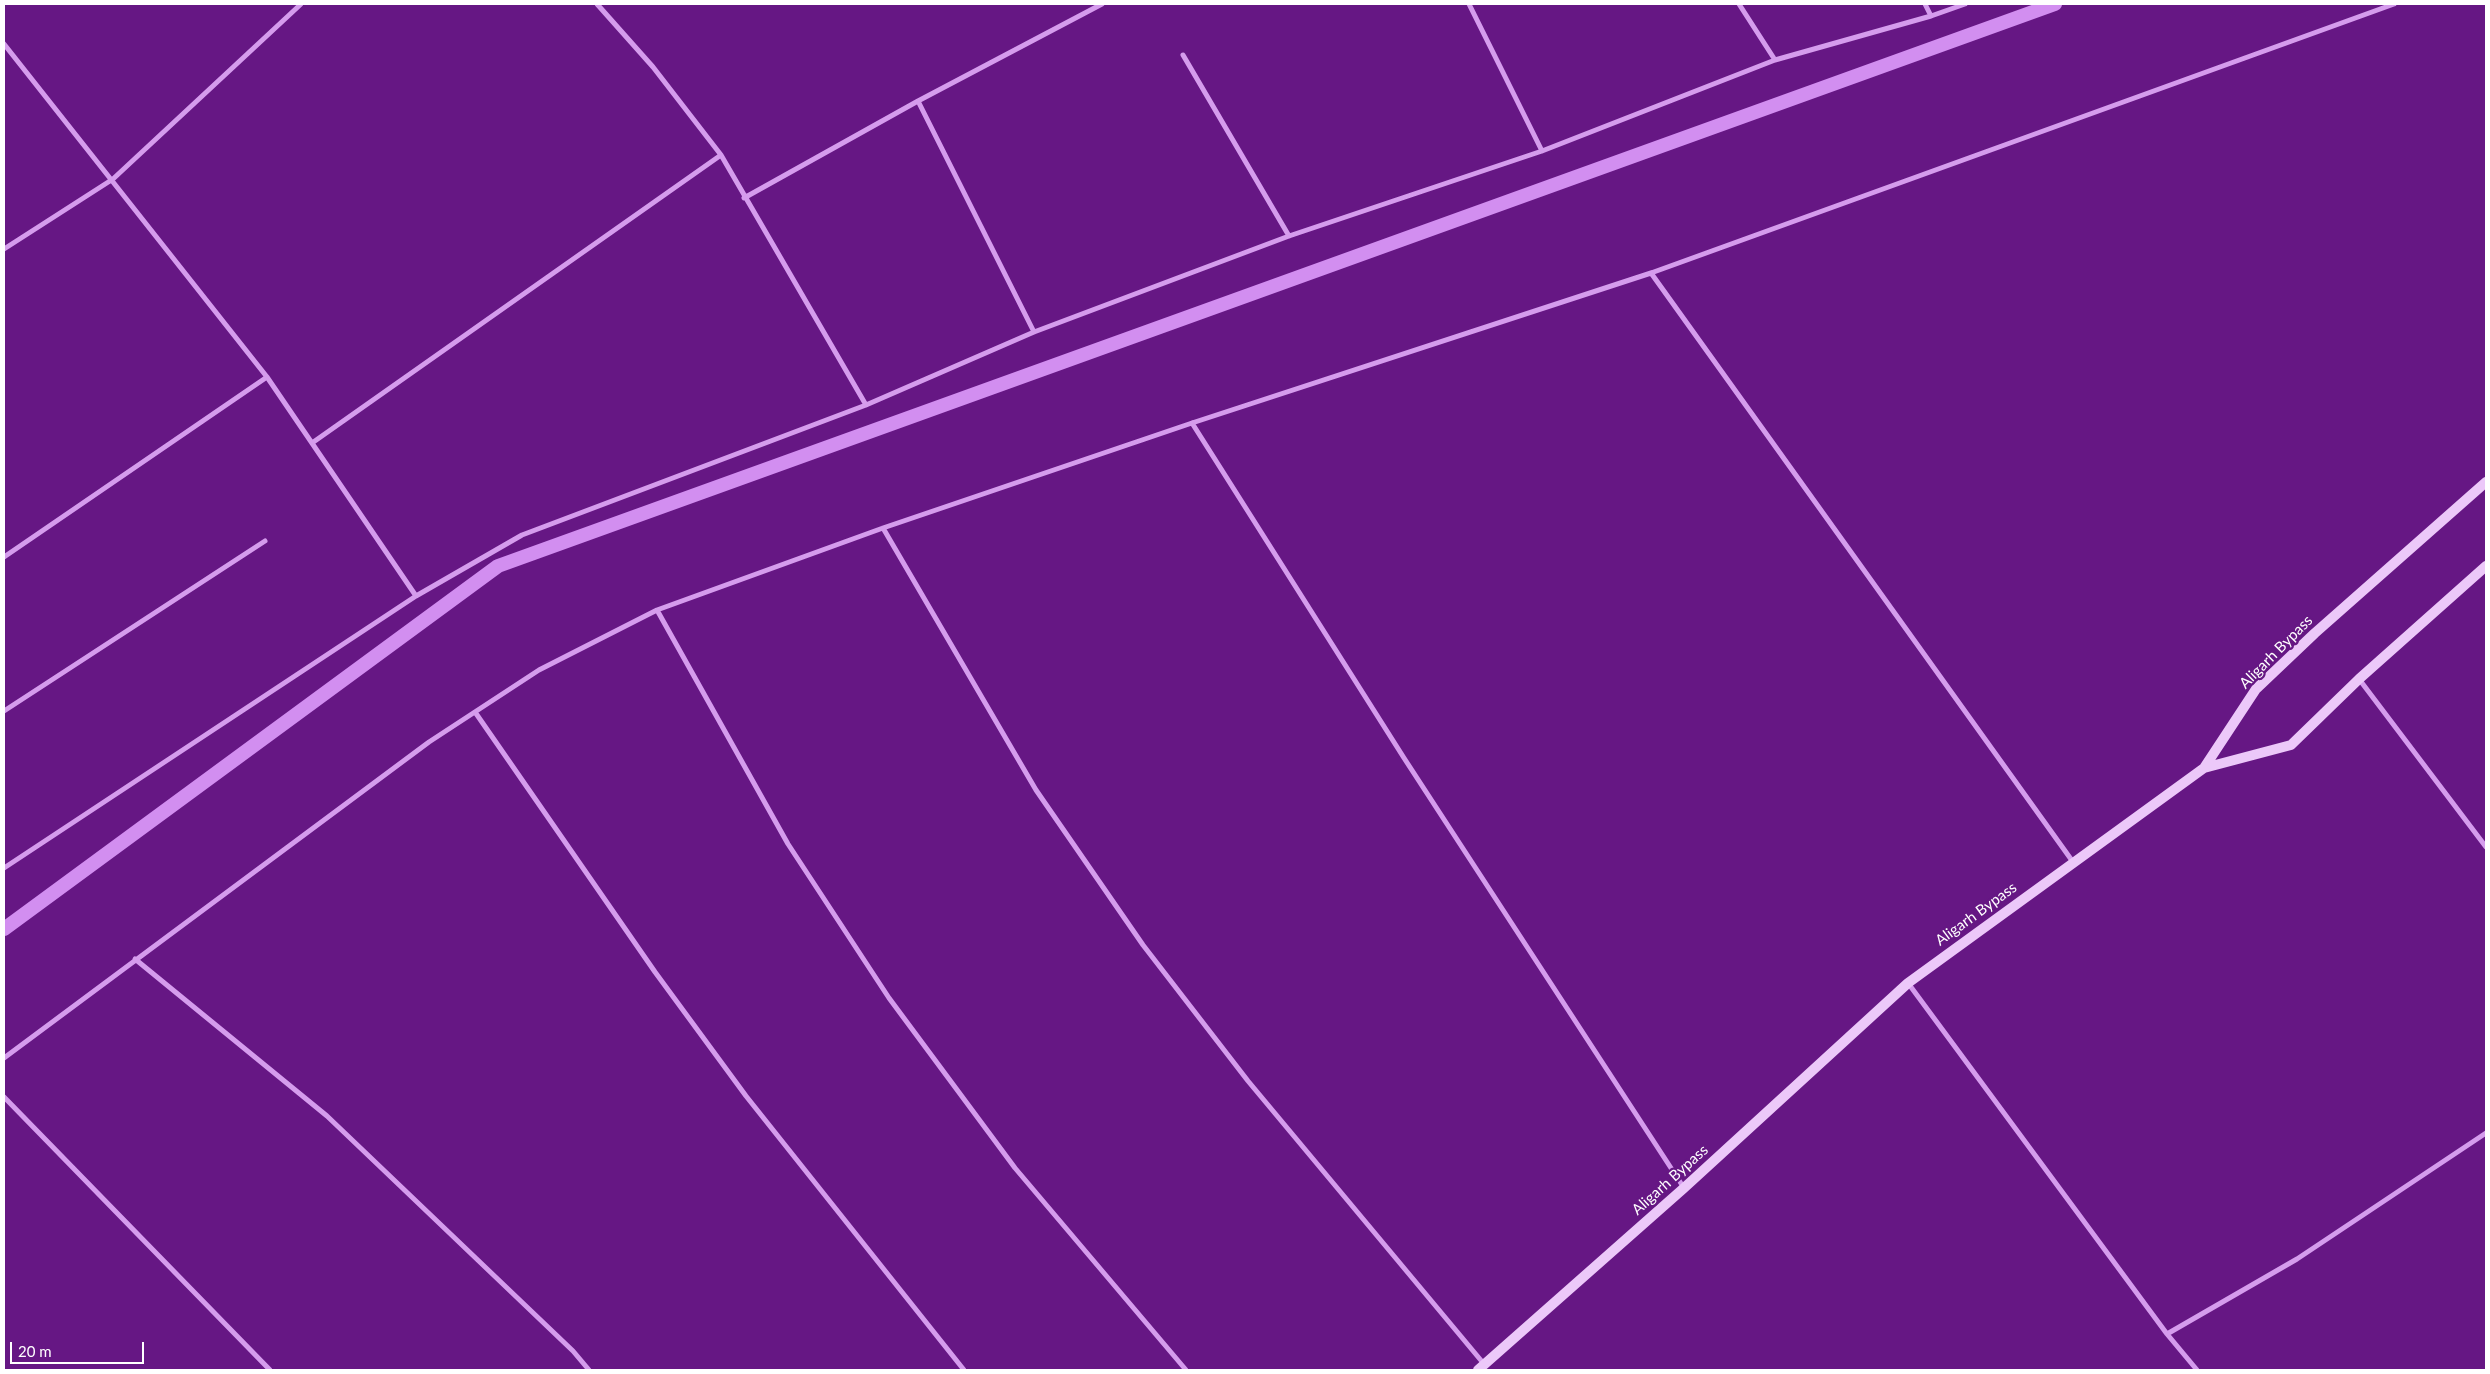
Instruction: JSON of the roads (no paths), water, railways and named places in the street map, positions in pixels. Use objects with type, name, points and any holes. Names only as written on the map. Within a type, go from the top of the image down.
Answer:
[{"type":"main road","name":"Aligarh Bypass","points":[[1481,1367],[1684,1188],[1908,984],[2204,768],[2256,689],[2315,633],[2486,482]]},
{"type":"main road","points":[[2204,768],[2291,744],[2358,678],[2486,566]]},
{"type":"street","points":[[4,249],[113,179],[301,4]]},
{"type":"street","points":[[596,4],[653,67],[721,155],[744,198],[866,405]]},
{"type":"street","points":[[744,198],[918,101],[1102,4]]},
{"type":"street","points":[[1469,4],[1542,151]]},
{"type":"street","points":[[1739,4],[1775,60]]},
{"type":"street","points":[[1925,4],[1931,16]]},
{"type":"street","points":[[4,866],[416,596],[522,535],[866,405],[1034,332],[1289,236],[1542,151],[1775,60],[1931,16],[1965,4]]},
{"type":"street","points":[[4,1058],[429,742],[539,670],[657,610],[883,528],[1192,422],[1651,273],[2394,4]]},
{"type":"street","points":[[4,44],[113,179],[267,376],[416,596]]},
{"type":"street","points":[[1183,55],[1289,236]]},
{"type":"street","points":[[918,101],[1034,332]]},
{"type":"street","points":[[312,443],[721,155]]},
{"type":"street","points":[[1651,273],[2073,862]]},
{"type":"street","points":[[4,557],[267,376]]},
{"type":"street","points":[[1192,422],[1404,758],[1684,1188]]},
{"type":"street","points":[[883,528],[1036,790],[1143,945],[1248,1081],[1481,1367]]},
{"type":"street","points":[[4,711],[265,541]]},
{"type":"street","points":[[657,610],[788,844],[889,998],[1015,1168],[1186,1370]]},
{"type":"street","points":[[2358,678],[2486,847]]},
{"type":"street","points":[[475,712],[655,972],[746,1096],[964,1370]]},
{"type":"street","points":[[135,959],[327,1116],[573,1351],[589,1370]]},
{"type":"street","points":[[1908,984],[2167,1334],[2196,1370]]},
{"type":"street","points":[[4,1097],[270,1370]]},
{"type":"street","points":[[2167,1334],[2297,1260],[2486,1133]]},
{"type":"waterway","points":[[4,929],[498,566],[2055,4]]}]
